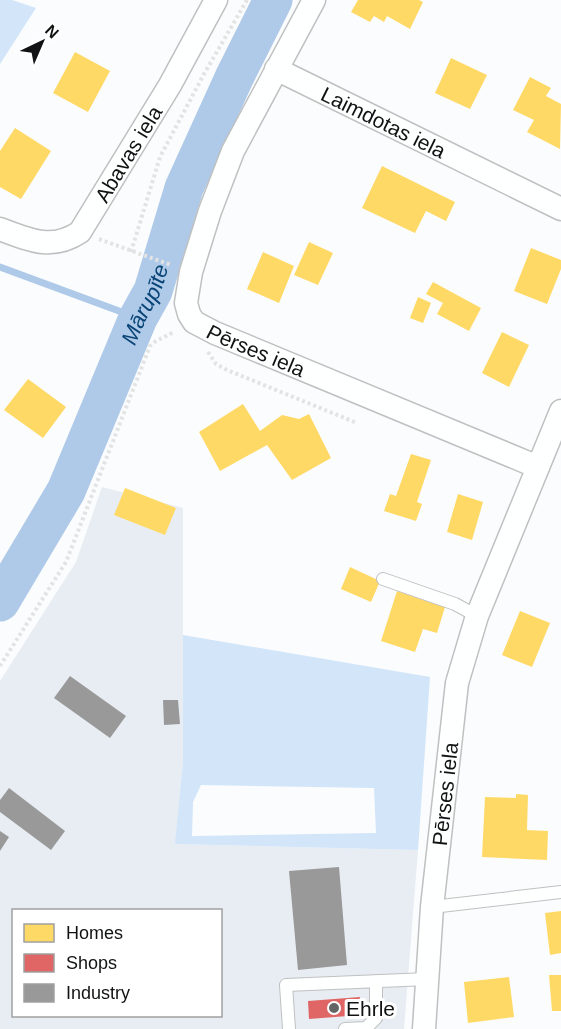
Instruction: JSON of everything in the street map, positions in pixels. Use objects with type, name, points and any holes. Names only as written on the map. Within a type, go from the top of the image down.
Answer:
[{"type":"street","name":"Abavas iela","points":[[80,232],[170,85],[216,0]]},
{"type":"street","points":[[276,69],[314,0]]},
{"type":"street","name":"Laimdotas iela","points":[[276,69],[561,209]]},
{"type":"street","name":"Pērses iela","points":[[276,69],[233,151],[210,211],[191,273],[186,303],[194,322],[215,333],[538,467]]},
{"type":"street","points":[[0,229],[30,241],[57,244],[69,240],[80,232]]},
{"type":"street","name":"Pērses iela","points":[[424,1029],[432,907],[457,683],[477,616],[561,411]]},
{"type":"lane","points":[[383,579],[455,604],[477,616]]},
{"type":"lane","points":[[432,907],[561,892]]},
{"type":"lane","points":[[289,1029],[286,984],[428,979]]},
{"type":"lane","points":[[345,1029],[366,1028],[376,1018],[376,981]]},
{"type":"path","points":[[131,252],[160,157],[247,0]]},
{"type":"path","points":[[80,232],[131,252],[179,267]]},
{"type":"path","points":[[0,666],[66,562],[150,346],[156,340],[194,322]]},
{"type":"shaded area","points":[[0,0],[12,0],[36,8],[0,64]]},
{"type":"shaded area","points":[[102,487],[183,508],[183,761],[176,844],[418,850],[404,1029],[0,1029],[0,681],[76,562]]},
{"type":"shaded area","points":[[183,635],[430,677],[418,850],[175,844],[183,761]],"holes":[[[201,785],[374,788],[376,833],[192,836],[193,802]]]},
{"type":"building: Homes","points":[[358,0],[419,0],[423,2],[410,29],[387,16],[384,22],[374,16],[370,22],[351,12]]},
{"type":"building: Homes","points":[[75,52],[110,71],[88,112],[53,93]]},
{"type":"building: Homes","points":[[451,58],[487,75],[470,109],[435,93]]},
{"type":"building: Homes","points":[[530,77],[551,88],[546,96],[561,104],[560,149],[527,132],[534,120],[513,110]]},
{"type":"building: Homes","points":[[15,128],[51,151],[21,199],[0,187],[0,151]]},
{"type":"building: Homes","points":[[382,166],[455,202],[446,221],[426,211],[415,233],[362,208]]},
{"type":"building: Homes","points":[[309,242],[333,253],[318,285],[294,275]]},
{"type":"building: Homes","points":[[531,248],[561,260],[561,269],[547,304],[514,291]]},
{"type":"building: Homes","points":[[263,252],[294,266],[279,303],[247,289]]},
{"type":"building: Homes","points":[[433,282],[481,308],[469,331],[437,314],[443,303],[426,294]]},
{"type":"building: Homes","points":[[418,297],[431,303],[423,323],[410,318]]},
{"type":"building: Homes","points":[[502,332],[529,345],[509,387],[482,373]]},
{"type":"building: Homes","points":[[28,379],[66,407],[43,438],[4,410]]},
{"type":"building: Homes","points":[[243,404],[260,431],[282,415],[299,419],[309,414],[331,458],[292,480],[267,445],[220,471],[199,432]]},
{"type":"building: Homes","points":[[411,454],[431,460],[417,502],[422,504],[416,521],[384,511],[390,494],[396,496]]},
{"type":"building: Homes","points":[[125,488],[176,508],[165,535],[114,515]]},
{"type":"building: Homes","points":[[458,494],[483,502],[472,540],[447,532]]},
{"type":"building: Homes","points":[[350,567],[380,581],[371,602],[341,589]]},
{"type":"building: Homes","points":[[397,591],[445,607],[437,633],[423,629],[415,652],[381,641]]},
{"type":"building: Homes","points":[[520,611],[550,623],[532,667],[502,655]]},
{"type":"building: Homes","points":[[516,794],[528,795],[527,830],[548,831],[547,860],[482,857],[485,797],[516,798]]},
{"type":"building: Homes","points":[[561,911],[561,953],[550,955],[545,913]]},
{"type":"building: Homes","points":[[549,975],[561,975],[561,1011],[552,1011]]},
{"type":"building: Homes","points":[[509,977],[514,1017],[468,1023],[464,982]]},
{"type":"building: Shops","name":"Ehrle","points":[[360,997],[361,1015],[309,1019],[308,1001]]},
{"type":"building: Industry","points":[[70,676],[126,716],[110,738],[54,698]]},
{"type":"building: Industry","points":[[163,700],[178,700],[180,724],[164,725]]},
{"type":"building: Industry","points":[[9,788],[65,831],[51,850],[0,812],[0,800]]},
{"type":"building: Industry","points":[[0,831],[9,837],[0,851]]},
{"type":"building: Industry","points":[[339,867],[347,965],[298,970],[289,871]]},
{"type":"waterway","name":"Mārupīte","points":[[0,602],[66,491],[138,318],[153,291],[184,188],[234,78],[273,0]]},
{"type":"waterway","points":[[0,267],[138,318]]},
{"type":"place","name":"Ehrle","points":[[334,1008]]}]
